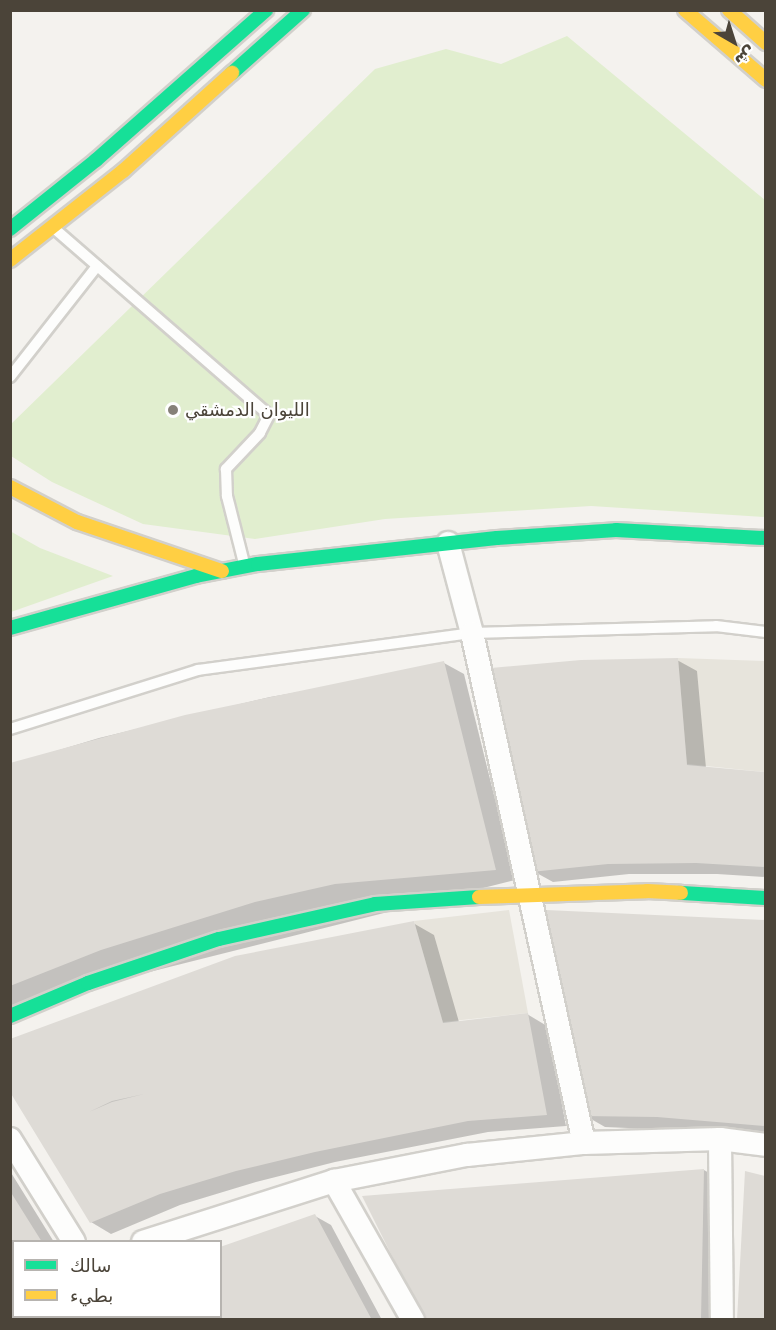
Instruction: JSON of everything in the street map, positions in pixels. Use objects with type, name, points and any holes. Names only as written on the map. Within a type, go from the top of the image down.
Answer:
[{"type":"main road","points":[[10,229],[96,160],[266,10]]},
{"type":"main road","points":[[10,260],[123,171],[303,10]]},
{"type":"main road","points":[[685,10],[765,81]]},
{"type":"main road","points":[[729,10],[765,43]]},
{"type":"main road","points":[[10,487],[77,522],[222,571]]},
{"type":"main road","points":[[10,628],[222,571],[245,567],[448,543],[616,530],[765,538]]},
{"type":"main road","points":[[10,1016],[88,983],[219,939],[375,904],[529,894],[647,891],[765,898]]},
{"type":"street","points":[[448,543],[471,633],[584,1143]]},
{"type":"street","points":[[10,1139],[73,1240]]},
{"type":"street","points":[[720,1139],[723,1320]]},
{"type":"street","points":[[149,1240],[334,1181],[467,1155],[584,1143],[720,1139],[765,1145]]},
{"type":"street","points":[[334,1181],[413,1320]]},
{"type":"lane","points":[[52,227],[270,415],[260,433],[226,469],[227,496],[245,567]]},
{"type":"lane","points":[[10,376],[97,266]]},
{"type":"lane","points":[[10,729],[198,670],[471,633],[716,626],[765,632]]},
{"type":"shaded area","points":[[678,658],[765,661],[765,772],[687,764]]},
{"type":"shaded area","points":[[509,910],[528,1013],[443,1022],[414,921]]},
{"type":"green space","points":[[567,36],[765,200],[765,517],[591,506],[385,519],[255,539],[143,524],[52,482],[11,456],[10,425],[375,69],[446,49],[501,64]]},
{"type":"green space","points":[[10,531],[40,548],[113,576],[11,612]]},
{"type":"building","points":[[678,658],[687,765],[765,772],[765,867],[696,863],[608,864],[531,872],[491,668],[581,660]]},
{"type":"building","points":[[444,661],[496,870],[335,884],[255,902],[101,950],[10,986],[10,763],[185,715]]},
{"type":"building","points":[[546,910],[765,920],[765,1126],[657,1117],[583,1116]]},
{"type":"building","points":[[414,921],[443,1023],[528,1013],[547,1115],[468,1121],[315,1152],[236,1171],[160,1194],[90,1223],[10,1092],[10,1039],[235,956]],"holes":[[[144,1094],[112,1102],[89,1112],[112,1101]]]},
{"type":"building","points":[[704,1169],[701,1320],[424,1320],[362,1196]]},
{"type":"building","points":[[745,1171],[765,1176],[765,1320],[737,1320]]},
{"type":"building","points":[[10,1191],[41,1240],[12,1240],[12,1263],[10,1264]]},
{"type":"building","points":[[315,1214],[372,1320],[144,1320],[143,1318],[222,1318],[222,1246]]},
{"type":"building","points":[[46,1318],[90,1318],[91,1320],[43,1320]]},
{"type":"traffic: fast","points":[[10,229],[96,160],[266,10]]},
{"type":"traffic: fast","points":[[232,73],[303,10]]},
{"type":"traffic: fast","points":[[10,628],[196,576],[258,564],[497,538],[616,530],[766,538]]},
{"type":"traffic: fast","points":[[681,893],[766,898]]},
{"type":"traffic: fast","points":[[10,1016],[88,983],[219,939],[375,904],[479,897]]},
{"type":"traffic: slow","points":[[685,10],[766,80]]},
{"type":"traffic: slow","points":[[729,10],[766,43]]},
{"type":"traffic: slow","points":[[10,260],[123,171],[232,73]]},
{"type":"traffic: slow","points":[[10,487],[77,522],[222,571]]},
{"type":"traffic: slow","points":[[479,897],[647,891],[681,893]]},
{"type":"place","name":"الليوان الدمشقي","points":[[173,410]]}]
